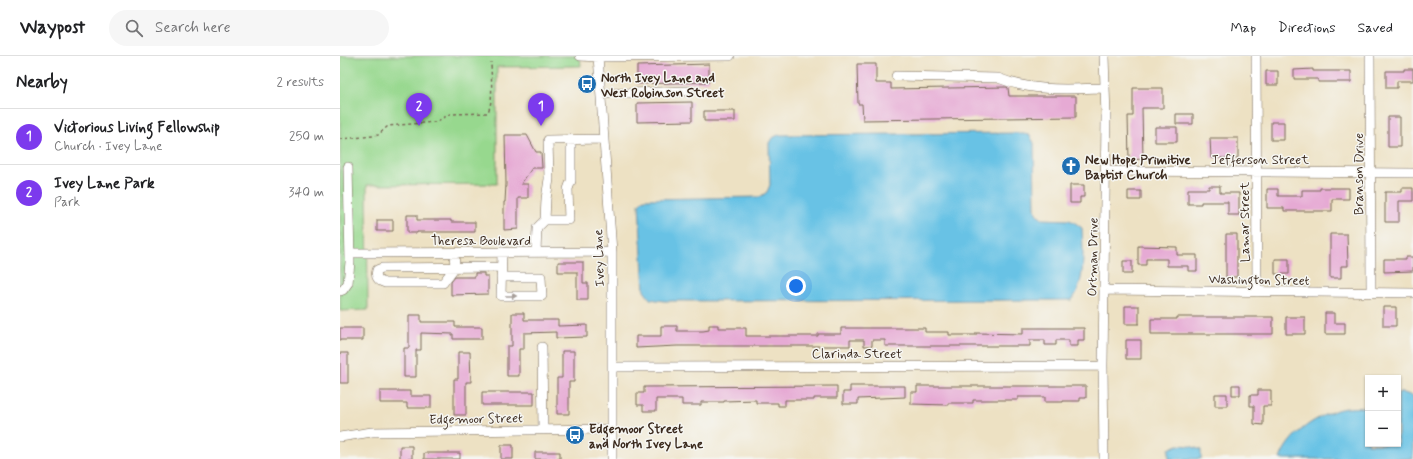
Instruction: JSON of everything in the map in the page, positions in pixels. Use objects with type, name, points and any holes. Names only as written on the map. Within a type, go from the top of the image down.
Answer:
[{"type":"street","points":[[580,56],[730,56]]},
{"type":"street","name":"Ortman Drive","points":[[1104,56],[1106,171],[1103,366],[1104,459]]},
{"type":"street","name":"Lamar Street","points":[[1256,56],[1257,292]]},
{"type":"street","name":"Branson Drive","points":[[1370,56],[1371,292]]},
{"type":"street","name":"Ivey Lane","points":[[598,57],[612,252],[612,459]]},
{"type":"street","points":[[896,76],[998,78],[1012,84],[1035,88],[1105,88]]},
{"type":"street","points":[[601,94],[688,91]]},
{"type":"street","points":[[545,220],[549,180],[548,140],[604,139]]},
{"type":"street","points":[[536,252],[536,228],[545,220],[569,220],[568,189],[571,181],[571,140]]},
{"type":"street","points":[[340,291],[343,290],[348,282],[350,253],[348,167]]},
{"type":"street","name":"Jefferson Street","points":[[1106,171],[1413,173]]},
{"type":"street","points":[[501,277],[541,277],[542,296],[501,296],[501,277],[501,267],[502,252]]},
{"type":"street","name":"Theresa Boulevard","points":[[350,253],[612,252]]},
{"type":"street","points":[[454,253],[455,267],[443,283],[385,283],[380,282],[377,278],[377,270],[382,268],[438,267],[455,267],[501,267]]},
{"type":"street","points":[[423,283],[438,267]]},
{"type":"street","name":"Washington Street","points":[[1104,290],[1413,293]]},
{"type":"street","points":[[542,347],[543,430]]},
{"type":"street","name":"Clarinda Street","points":[[612,367],[1103,366]]},
{"type":"street","name":"Edgemoor Street","points":[[340,437],[372,432],[612,429]]},
{"type":"path","points":[[340,139],[378,135],[388,126],[436,122],[450,114],[487,113],[490,110],[492,93],[490,62]]},
{"type":"green space","points":[[340,56],[580,56],[581,66],[497,67],[497,184],[367,185],[368,310],[340,311]]},
{"type":"water","points":[[1024,133],[1030,136],[1034,143],[1036,213],[1042,219],[1069,220],[1082,228],[1082,275],[1080,284],[1072,300],[664,301],[650,299],[644,291],[639,204],[644,199],[760,197],[767,192],[770,185],[769,143],[772,138],[779,135]]},
{"type":"water","points":[[1401,392],[1413,396],[1413,459],[1280,459],[1289,442],[1303,428],[1328,413],[1344,408],[1365,407],[1365,447],[1401,447]]},
{"type":"water","points":[[1178,445],[1190,446],[1201,450],[1201,459],[1169,459],[1169,449]]},
{"type":"building","points":[[709,64],[709,82],[637,84],[637,66]]},
{"type":"building","points":[[857,64],[876,64],[876,83],[891,83],[891,89],[1007,87],[1009,96],[1076,96],[1076,117],[863,120],[862,104],[858,104]]},
{"type":"building","points":[[1313,69],[1313,71],[1351,71],[1351,82],[1318,82],[1318,79],[1294,79],[1294,70]]},
{"type":"building","points":[[1404,69],[1413,69],[1413,81],[1397,81],[1397,88],[1386,88],[1386,71],[1404,71]]},
{"type":"building","points":[[1266,71],[1278,71],[1278,85],[1266,85]]},
{"type":"building","points":[[1133,88],[1163,88],[1163,108],[1142,108],[1143,159],[1129,160],[1128,116],[1133,116]]},
{"type":"building","points":[[692,102],[692,121],[637,122],[637,103]]},
{"type":"building","points":[[704,111],[735,111],[735,121],[704,121]]},
{"type":"building","points":[[1176,114],[1193,114],[1193,124],[1176,124]]},
{"type":"building","points":[[1388,117],[1400,117],[1400,147],[1388,147]]},
{"type":"building","points":[[1271,122],[1284,122],[1284,140],[1271,140]]},
{"type":"building","points":[[1155,127],[1177,127],[1177,142],[1155,142]]},
{"type":"building","points":[[505,135],[527,135],[536,152],[541,152],[542,168],[532,168],[521,184],[528,184],[528,198],[518,198],[518,229],[504,230],[504,202],[506,184]]},
{"type":"building","points":[[1210,138],[1238,138],[1238,158],[1211,158]]},
{"type":"building","points":[[1070,185],[1084,185],[1084,197],[1080,197],[1080,203],[1070,203]]},
{"type":"building","points":[[1209,186],[1220,186],[1220,193],[1239,193],[1239,215],[1228,215],[1228,202],[1201,202],[1201,204],[1188,204],[1188,189],[1209,189]]},
{"type":"building","points":[[1320,188],[1349,188],[1349,199],[1332,199],[1332,211],[1284,211],[1284,208],[1267,208],[1267,189],[1278,189],[1278,196],[1302,196],[1302,190],[1320,190]]},
{"type":"building","points":[[1402,188],[1413,188],[1413,201],[1399,201],[1399,222],[1385,222],[1385,192],[1402,192]]},
{"type":"building","points":[[1128,191],[1141,191],[1141,200],[1128,200]]},
{"type":"building","points":[[407,215],[417,215],[417,220],[475,222],[475,232],[407,233]]},
{"type":"building","points":[[377,220],[393,220],[393,231],[377,231]]},
{"type":"building","points":[[1226,234],[1237,234],[1237,277],[1226,277]]},
{"type":"building","points":[[1330,234],[1347,234],[1348,266],[1341,266],[1341,278],[1330,278]]},
{"type":"building","points":[[1138,246],[1177,247],[1177,255],[1197,255],[1197,271],[1188,271],[1188,266],[1167,266],[1167,259],[1146,259],[1146,265],[1138,265]]},
{"type":"building","points":[[1405,257],[1413,257],[1413,271],[1384,272],[1384,259],[1405,259]]},
{"type":"building","points":[[1275,259],[1289,259],[1289,274],[1275,274]]},
{"type":"building","points":[[1123,261],[1132,261],[1132,274],[1123,274]]},
{"type":"building","points":[[558,262],[583,262],[583,283],[588,283],[588,300],[577,300],[577,272],[558,272]]},
{"type":"building","points":[[475,273],[484,273],[484,276],[488,276],[488,294],[451,295],[451,282],[455,277],[475,277]]},
{"type":"building","points":[[1125,306],[1139,306],[1139,324],[1125,324]]},
{"type":"building","points":[[1383,307],[1396,307],[1396,326],[1383,326]]},
{"type":"building","points":[[512,313],[524,313],[524,320],[558,320],[558,326],[587,325],[587,337],[556,338],[556,332],[524,333],[524,349],[519,349],[519,376],[507,376],[507,346],[512,346]]},
{"type":"building","points":[[1325,313],[1334,313],[1334,323],[1345,323],[1345,334],[1325,334]]},
{"type":"building","points":[[409,315],[421,315],[421,322],[455,322],[455,327],[482,327],[482,339],[453,339],[453,334],[421,333],[421,350],[416,350],[416,377],[404,377],[404,348],[409,348]]},
{"type":"building","points":[[1177,317],[1273,317],[1273,334],[1151,334],[1151,319],[1177,319]]},
{"type":"building","points":[[1286,317],[1305,317],[1305,334],[1286,334]]},
{"type":"building","points":[[709,325],[718,325],[718,328],[746,328],[746,336],[818,336],[818,334],[841,334],[841,328],[925,328],[925,332],[949,332],[949,335],[976,335],[976,333],[1023,334],[1023,328],[1084,328],[1084,340],[1078,340],[1078,346],[1069,346],[1069,340],[1056,340],[1056,345],[1045,345],[1045,340],[1030,340],[1030,346],[885,346],[885,340],[872,340],[872,346],[864,346],[864,340],[850,340],[850,346],[677,346],[636,348],[636,336],[661,336],[661,326],[677,326],[677,331],[703,331],[709,330]]},
{"type":"building","points":[[340,328],[363,328],[363,340],[340,340]]},
{"type":"building","points":[[1126,340],[1141,340],[1141,359],[1126,359]]},
{"type":"building","points":[[562,351],[574,351],[574,382],[569,382],[569,414],[557,414],[557,378],[562,378]]},
{"type":"building","points":[[458,352],[470,352],[471,382],[466,382],[466,415],[454,415],[454,379],[458,379]]},
{"type":"building","points":[[340,353],[348,353],[348,383],[340,383]]},
{"type":"building","points":[[1232,385],[1240,385],[1240,395],[1232,395]]},
{"type":"building","points":[[837,386],[837,398],[785,400],[785,406],[778,406],[778,403],[756,403],[756,400],[701,402],[701,405],[682,405],[682,399],[656,399],[656,411],[643,411],[643,405],[637,405],[637,393],[644,393],[644,387]]},
{"type":"building","points":[[850,386],[905,386],[905,397],[858,399],[858,404],[843,404],[843,392],[850,392]]},
{"type":"building","points":[[917,386],[1086,386],[1086,398],[1080,398],[1080,401],[1045,402],[1045,397],[1018,397],[1018,400],[973,400],[973,403],[948,403],[948,405],[911,404],[911,392],[917,392]]},
{"type":"building","points":[[1258,390],[1271,390],[1271,406],[1263,406],[1263,425],[1254,424],[1254,406],[1250,406],[1250,395],[1258,395]]},
{"type":"building","points":[[380,391],[410,391],[410,396],[431,396],[431,408],[407,408],[407,403],[380,403]]},
{"type":"building","points":[[482,392],[534,392],[534,405],[482,405]]},
{"type":"building","points":[[1215,394],[1227,394],[1227,406],[1215,406]]},
{"type":"building","points":[[501,445],[513,445],[513,459],[501,459]]},
{"type":"building","points":[[400,446],[412,446],[412,459],[400,459]]},
{"type":"building","points":[[535,452],[560,452],[560,459],[535,459]]},
{"type":"building","points":[[424,453],[460,453],[460,459],[424,459]]},
{"type":"place","name":"North Ivey Lane and West Robinson Street","points":[[587,84]]},
{"type":"place","name":"Ivey Lane Park","points":[[419,126]]},
{"type":"place","name":"Victorious Living Fellowship","points":[[541,126]]},
{"type":"place","name":"New Hope Primitive Baptist Church","points":[[1071,166]]},
{"type":"place","name":"Edgemoor Street and North Ivey Lane","points":[[575,435]]}]
